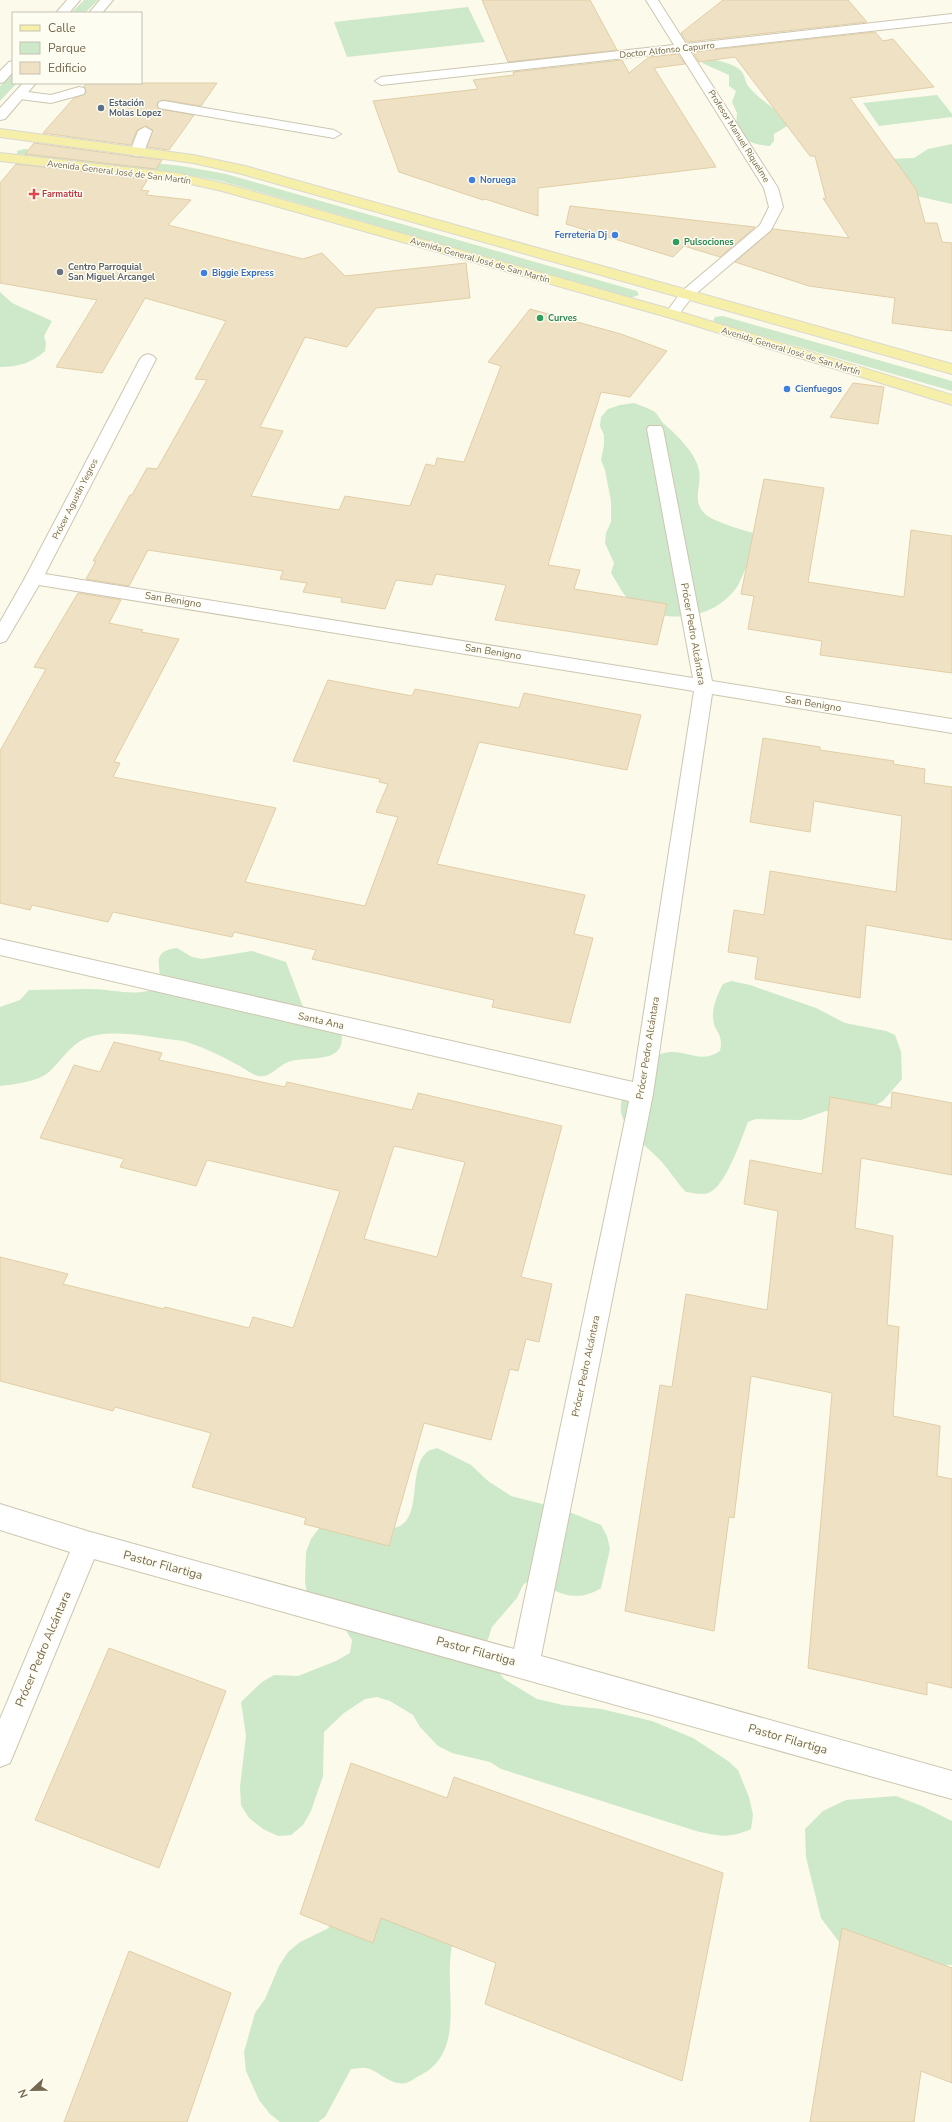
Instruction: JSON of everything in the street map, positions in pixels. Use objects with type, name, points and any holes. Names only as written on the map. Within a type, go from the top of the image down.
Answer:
[{"type":"main road","points":[[0,133],[193,159],[240,169],[952,369]]},
{"type":"main road","name":"Avenida General José de San Martín","points":[[0,157],[177,177],[225,188],[672,314],[952,400]]},
{"type":"street","points":[[63,12],[74,0]]},
{"type":"street","points":[[96,12],[107,0]]},
{"type":"street","name":"Profesor Manuel Riquelme","points":[[652,0],[684,48],[771,188],[776,207],[766,227],[687,294],[672,314]]},
{"type":"street","name":"Doctor Alfonso Capurro","points":[[381,81],[952,18]]},
{"type":"street","points":[[0,79],[12,66]]},
{"type":"street","points":[[0,116],[29,84]]},
{"type":"street","points":[[20,95],[51,99],[80,91]]},
{"type":"street","points":[[164,105],[334,134]]},
{"type":"street","points":[[137,152],[145,131]]},
{"type":"street","name":"Prócer Agustín Yegros","points":[[0,637],[34,578],[148,359]]},
{"type":"street","name":"Prócer Pedro Alcántara","points":[[524,1665],[642,1094],[704,686],[655,428]]},
{"type":"street","name":"San Benigno","points":[[34,578],[952,726]]},
{"type":"street","name":"Santa Ana","points":[[0,947],[642,1094]]},
{"type":"street","name":"Pastor Filartiga","points":[[0,1517],[87,1544],[952,1785]]},
{"type":"street","name":"Prócer Pedro Alcántara","points":[[0,1753],[87,1544]]},
{"type":"green space","points":[[84,0],[98,0],[86,12],[72,12]]},
{"type":"green space","points":[[468,7],[485,42],[347,57],[334,22]]},
{"type":"green space","points":[[710,59],[721,61],[739,69],[743,73],[749,87],[785,119],[789,125],[774,134],[774,141],[770,146],[753,143],[746,139],[736,126],[737,113],[732,102],[736,91],[729,86],[729,75],[702,63]]},
{"type":"green space","points":[[12,74],[12,84],[16,84],[0,101],[0,86]]},
{"type":"green space","points":[[937,95],[952,114],[952,117],[879,126],[863,103]]},
{"type":"green space","points":[[952,144],[952,204],[903,193],[886,159],[914,158],[928,149]]},
{"type":"green space","points":[[24,149],[182,166],[226,174],[637,291],[639,295],[630,298],[221,181],[177,173],[17,154],[17,151]]},
{"type":"green space","points":[[0,292],[12,303],[52,321],[44,336],[46,343],[45,351],[35,359],[24,364],[0,367]]},
{"type":"green space","points":[[723,316],[952,381],[952,391],[713,321],[715,317]]},
{"type":"green space","points":[[634,403],[648,408],[656,413],[663,423],[685,444],[690,451],[699,471],[700,477],[698,498],[701,509],[705,514],[723,523],[762,535],[757,563],[746,568],[737,587],[723,602],[698,614],[671,616],[644,610],[629,600],[611,573],[614,563],[605,543],[606,533],[611,522],[611,501],[605,470],[601,460],[604,435],[600,426],[601,417],[608,409]]},
{"type":"green space","points":[[177,948],[192,957],[202,959],[252,951],[286,962],[303,1007],[308,1013],[341,1031],[342,1042],[339,1049],[326,1057],[291,1061],[267,1075],[259,1076],[207,1050],[183,1041],[118,1033],[96,1035],[80,1041],[70,1049],[49,1072],[44,1075],[26,1082],[0,1086],[0,1007],[20,1000],[29,990],[98,989],[142,992],[160,987],[160,957],[168,950]]},
{"type":"green space","points":[[731,981],[750,985],[816,1008],[845,1023],[886,1031],[895,1035],[901,1052],[902,1079],[883,1101],[874,1106],[847,1115],[826,1111],[801,1120],[756,1119],[748,1122],[732,1162],[721,1182],[715,1189],[705,1194],[686,1192],[661,1161],[630,1131],[622,1115],[621,1106],[623,1097],[629,1087],[644,1067],[655,1057],[664,1053],[672,1052],[705,1057],[720,1051],[721,1040],[715,1027],[713,1009],[723,984]]},
{"type":"green space","points":[[437,1448],[471,1465],[488,1481],[511,1496],[562,1509],[601,1525],[607,1536],[610,1549],[601,1588],[592,1593],[583,1595],[566,1595],[549,1588],[532,1578],[523,1585],[517,1598],[492,1627],[488,1639],[481,1650],[504,1679],[537,1699],[563,1705],[601,1709],[652,1721],[693,1738],[728,1761],[738,1770],[749,1797],[753,1815],[751,1829],[724,1836],[696,1831],[501,1769],[490,1762],[452,1753],[438,1746],[420,1727],[413,1715],[390,1701],[377,1697],[365,1699],[344,1713],[324,1732],[323,1776],[311,1811],[303,1825],[291,1835],[278,1836],[263,1829],[249,1818],[241,1805],[240,1787],[246,1736],[241,1702],[262,1682],[274,1675],[298,1676],[336,1661],[350,1653],[352,1640],[345,1629],[307,1594],[305,1582],[306,1552],[311,1539],[326,1519],[391,1528],[403,1524],[409,1517],[412,1507],[417,1471],[420,1461],[427,1452]]},
{"type":"green space","points":[[896,1796],[922,1806],[952,1821],[952,1965],[893,1965],[840,1943],[821,1918],[806,1857],[805,1829],[823,1811],[846,1800]]},
{"type":"green space","points":[[348,1904],[453,1942],[450,1959],[451,2016],[449,2034],[444,2051],[435,2065],[406,2083],[395,2082],[366,2068],[351,2069],[325,2117],[318,2122],[280,2122],[270,2114],[259,2100],[246,2071],[244,2052],[255,2013],[265,1999],[279,1966],[288,1952],[300,1942],[327,1929]]},
{"type":"building","points":[[482,0],[590,0],[617,50],[508,62]]},
{"type":"building","points":[[723,0],[848,0],[867,22],[687,42],[681,33]]},
{"type":"building","points":[[875,32],[883,41],[893,39],[934,87],[850,98],[916,189],[925,223],[937,223],[942,242],[952,243],[952,331],[892,323],[895,298],[809,286],[735,262],[773,229],[849,238],[823,198],[826,199],[815,156],[810,156],[735,57],[699,62],[693,52]]},
{"type":"building","points":[[678,54],[685,64],[654,68],[716,167],[538,188],[538,216],[485,199],[483,200],[399,172],[373,101],[478,89],[473,80],[514,75],[513,72],[622,60],[629,73],[649,57]]},
{"type":"building","points":[[217,83],[201,106],[164,100],[158,102],[157,105],[159,109],[194,115],[169,150],[147,147],[153,130],[146,126],[137,130],[131,145],[43,133],[73,99],[85,94],[86,91],[84,86],[86,84]]},
{"type":"building","points":[[34,143],[162,160],[156,169],[25,154]]},
{"type":"building","points":[[16,164],[148,179],[141,190],[149,191],[146,195],[191,200],[168,225],[303,259],[322,253],[345,276],[466,263],[470,298],[376,308],[347,347],[305,337],[260,427],[283,431],[251,496],[339,510],[345,496],[410,506],[426,464],[435,466],[437,458],[464,462],[501,366],[488,362],[530,309],[621,334],[667,351],[630,397],[601,392],[548,565],[580,570],[574,589],[667,604],[657,645],[495,620],[506,585],[436,574],[432,585],[396,580],[385,609],[341,602],[342,598],[303,592],[307,583],[280,579],[283,571],[148,550],[129,586],[86,579],[96,561],[93,561],[130,495],[132,495],[147,468],[157,469],[207,380],[195,379],[226,321],[145,298],[102,373],[56,367],[97,300],[0,283],[0,183]]},
{"type":"building","points":[[570,206],[755,227],[720,257],[684,246],[673,257],[566,224]]},
{"type":"building","points":[[853,383],[884,387],[878,424],[830,417]]},
{"type":"building","points":[[764,479],[824,488],[808,582],[904,597],[911,530],[952,536],[952,673],[820,655],[822,641],[748,629],[754,596],[741,594]]},
{"type":"building","points":[[78,593],[121,600],[109,623],[143,630],[141,632],[179,639],[114,762],[120,763],[113,777],[276,808],[245,882],[365,906],[398,817],[376,812],[388,784],[379,782],[380,779],[293,761],[328,680],[412,696],[415,689],[519,708],[524,693],[641,715],[627,770],[479,742],[437,864],[585,895],[574,934],[593,938],[570,1023],[492,1007],[494,1000],[312,959],[316,950],[234,932],[232,937],[113,912],[108,922],[32,905],[30,910],[0,903],[0,751],[46,669],[34,667]]},
{"type":"building","points":[[763,738],[820,747],[820,750],[894,761],[893,764],[925,769],[924,783],[952,787],[952,940],[866,925],[860,998],[755,979],[758,957],[728,952],[734,910],[764,915],[770,871],[896,892],[902,816],[814,801],[810,832],[750,822]]},
{"type":"building","points":[[114,1042],[162,1053],[159,1060],[285,1087],[287,1082],[412,1110],[418,1093],[562,1126],[521,1277],[552,1284],[539,1342],[526,1339],[518,1371],[510,1369],[491,1440],[424,1423],[389,1546],[304,1524],[306,1518],[192,1487],[211,1433],[115,1407],[113,1411],[0,1381],[0,1257],[68,1274],[63,1284],[164,1309],[165,1307],[249,1328],[253,1317],[293,1328],[340,1191],[207,1160],[196,1186],[120,1167],[124,1159],[40,1138],[74,1065],[100,1072]],"holes":[[[394,1146],[465,1162],[437,1257],[364,1239]]]},
{"type":"building","points":[[892,1092],[952,1103],[952,1175],[861,1158],[855,1228],[893,1236],[887,1325],[899,1327],[893,1416],[940,1426],[937,1476],[952,1479],[952,1688],[927,1682],[927,1695],[808,1668],[832,1393],[751,1376],[734,1518],[729,1517],[714,1631],[625,1611],[660,1385],[672,1387],[686,1294],[767,1310],[778,1211],[744,1204],[750,1160],[822,1174],[830,1097],[891,1108]]},
{"type":"building","points":[[109,1648],[226,1691],[159,1868],[35,1820]]},
{"type":"building","points":[[351,1763],[447,1798],[454,1777],[723,1873],[682,2081],[485,2004],[496,1963],[381,1918],[373,1943],[300,1914]]},
{"type":"building","points":[[842,1928],[952,1968],[952,2083],[921,2071],[914,2122],[810,2122]]},
{"type":"building","points":[[129,1951],[231,1993],[187,2122],[64,2122]]},
{"type":"place","name":"Estación Molas Lopez","points":[[101,108]]},
{"type":"place","name":"Noruega","points":[[472,180]]},
{"type":"place","name":"Farmatitu","points":[[34,194]]},
{"type":"place","name":"Ferreteria Dj","points":[[615,235]]},
{"type":"place","name":"Pulsociones","points":[[676,242]]},
{"type":"place","name":"Centro Parroquial San Miguel Arcangel","points":[[60,272]]},
{"type":"place","name":"Biggie Express","points":[[204,273]]},
{"type":"place","name":"Curves","points":[[540,318]]},
{"type":"place","name":"Cienfuegos","points":[[787,389]]}]
